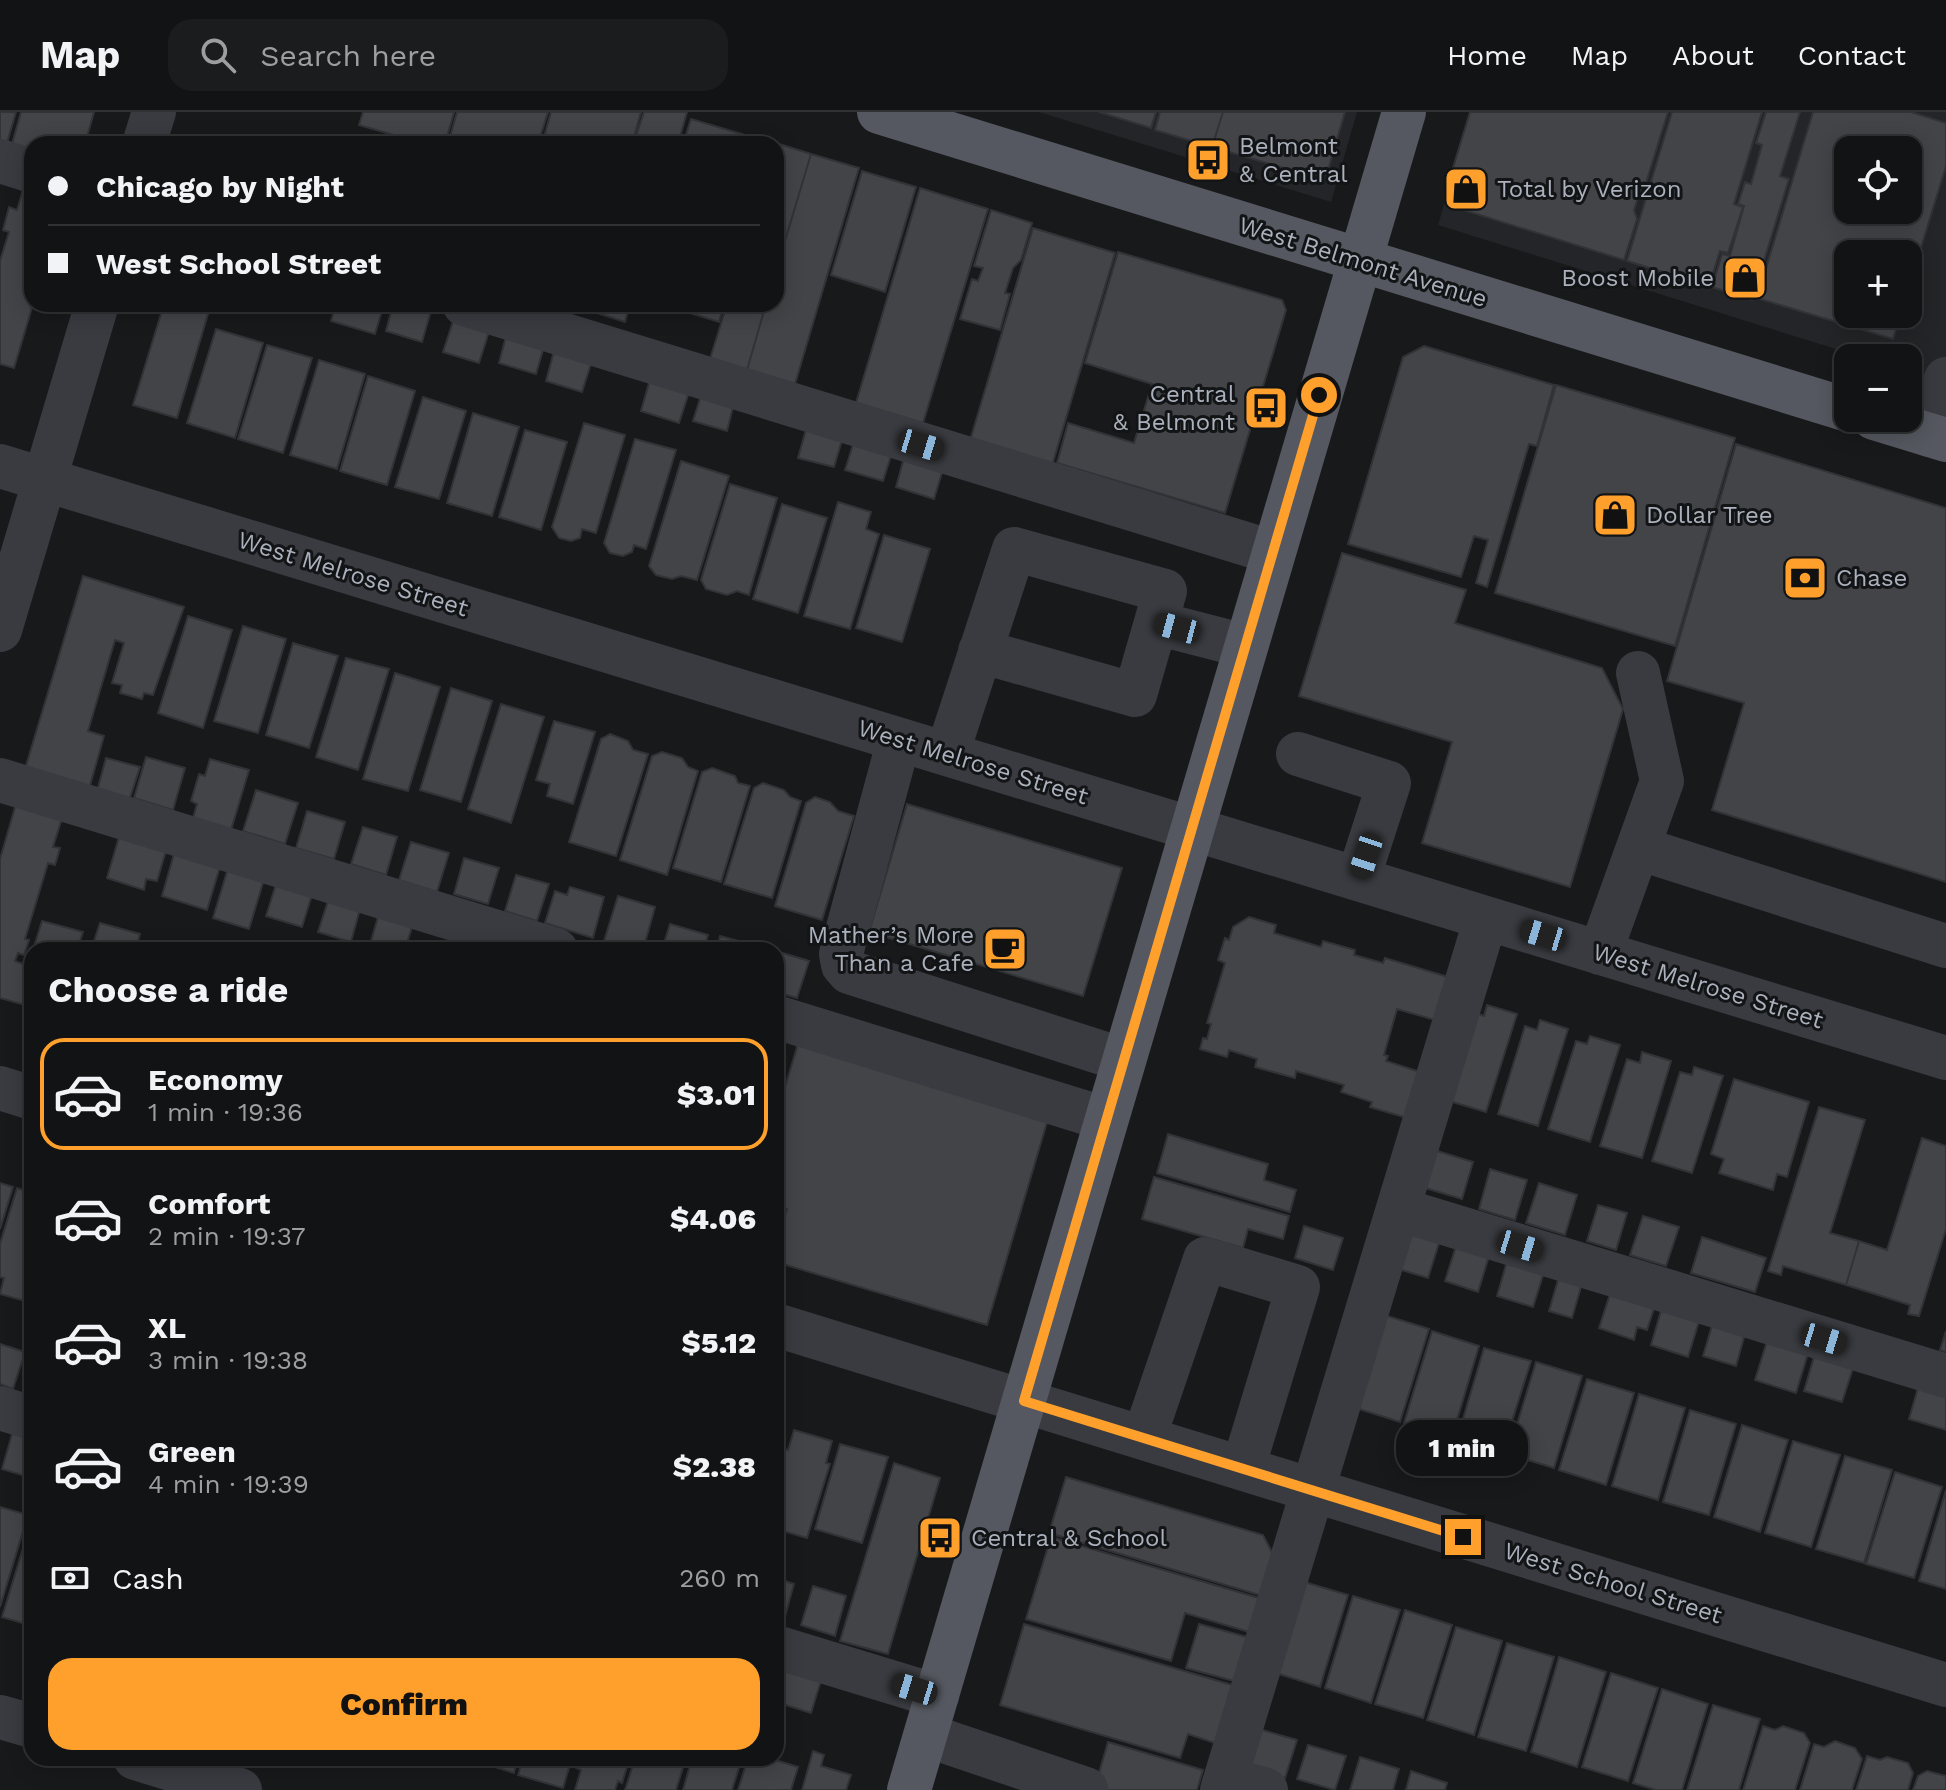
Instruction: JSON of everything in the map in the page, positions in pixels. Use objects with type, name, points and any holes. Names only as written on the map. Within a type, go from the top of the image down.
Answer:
[{"type":"main road","name":"West Belmont Avenue","points":[[879,112],[1834,406]]},
{"type":"main road","points":[[909,1790],[1404,112]]},
{"type":"street","points":[[146,136],[154,112]]},
{"type":"street","points":[[0,161],[24,168]]},
{"type":"street","points":[[0,630],[95,312]]},
{"type":"street","points":[[490,312],[1272,552]]},
{"type":"street","points":[[1938,437],[1946,379]]},
{"type":"street","name":"West Melrose Street","points":[[0,466],[1946,1058]]},
{"type":"street","points":[[947,754],[980,651],[1014,549],[1165,591],[1135,695],[980,651]]},
{"type":"street","points":[[1156,623],[1245,646]]},
{"type":"street","points":[[1600,953],[1662,781],[1638,673]]},
{"type":"street","points":[[899,740],[841,954],[843,965],[849,972],[1124,1060]]},
{"type":"street","points":[[1298,754],[1389,783],[1358,879]]},
{"type":"street","points":[[0,780],[530,942]]},
{"type":"street","points":[[1638,848],[1946,946]]},
{"type":"street","points":[[1238,1786],[1313,1490],[1486,918]]},
{"type":"street","points":[[784,1019],[1106,1119]]},
{"type":"street","points":[[0,1088],[24,1096]]},
{"type":"street","points":[[1398,1209],[1946,1376]]},
{"type":"street","points":[[1144,1438],[1205,1259],[1298,1287],[1243,1468]]},
{"type":"street","name":"West School Street","points":[[784,1327],[1946,1685]]},
{"type":"street","points":[[0,1408],[24,1416]]},
{"type":"street","points":[[784,1651],[1086,1789]]},
{"type":"street","points":[[0,1717],[24,1724]]},
{"type":"street","points":[[161,1766],[240,1790]]},
{"type":"shaded area","points":[[1039,112],[1357,112],[1331,202]]},
{"type":"shaded area","points":[[1472,112],[1946,112],[1946,383],[1922,375],[1922,344],[1834,344],[1834,348],[1438,225]]},
{"type":"building","points":[[0,112],[16,112],[7,143],[0,140]]},
{"type":"building","points":[[21,112],[94,112],[87,136],[24,136],[24,148],[12,144]]},
{"type":"building","points":[[363,112],[454,112],[447,136],[397,136],[359,125]]},
{"type":"building","points":[[457,112],[548,112],[540,136],[450,136]]},
{"type":"building","points":[[551,112],[641,112],[634,136],[544,136]]},
{"type":"building","points":[[644,112],[687,112],[680,136],[636,136]]},
{"type":"building","points":[[1099,112],[1156,112],[1151,128]]},
{"type":"building","points":[[1160,112],[1223,112],[1212,147],[1155,130]]},
{"type":"building","points":[[1223,112],[1345,112],[1329,167],[1311,176],[1212,147]]},
{"type":"building","points":[[1470,112],[1668,112],[1646,183],[1643,182],[1634,210],[1637,219],[1624,260],[1454,207],[1445,194]]},
{"type":"building","points":[[1672,112],[1762,112],[1734,204],[1743,207],[1728,253],[1720,251],[1709,286],[1627,261]]},
{"type":"building","points":[[1766,112],[1800,112],[1780,176],[1789,179],[1752,300],[1712,287],[1722,254],[1730,256],[1744,206],[1738,204],[1745,182],[1751,184],[1762,145],[1756,143]]},
{"type":"building","points":[[1813,112],[1911,112],[1946,123],[1946,166],[1922,244],[1922,240],[1834,240],[1834,321],[1757,298]]},
{"type":"building","points":[[691,119],[748,136],[686,136]]},
{"type":"building","points":[[784,146],[811,154],[784,244]]},
{"type":"building","points":[[811,154],[859,168],[795,384],[747,370],[764,312],[784,312],[784,244]]},
{"type":"building","points":[[862,171],[916,187],[885,292],[831,275]]},
{"type":"building","points":[[24,187],[24,312],[31,312],[14,368],[0,364],[0,261],[9,232],[3,230],[9,207],[17,210]]},
{"type":"building","points":[[920,188],[988,209],[923,423],[856,403]]},
{"type":"building","points":[[991,210],[1032,223],[1021,260],[1013,268],[1005,293],[1010,294],[1000,330],[960,319],[972,279],[978,281],[983,268],[974,266]]},
{"type":"building","points":[[1033,228],[1115,253],[1051,469],[969,444]]},
{"type":"building","points":[[1118,252],[1282,300],[1286,310],[1225,513],[1057,463],[1068,423],[1134,443],[1152,384],[1085,363]]},
{"type":"building","points":[[162,312],[209,312],[177,418],[133,405]]},
{"type":"building","points":[[334,312],[382,312],[375,334],[331,321]]},
{"type":"building","points":[[391,312],[431,312],[422,342],[386,331]]},
{"type":"building","points":[[456,312],[493,319],[479,363],[443,352]]},
{"type":"building","points":[[594,312],[628,312],[625,322]]},
{"type":"building","points":[[687,312],[722,312],[719,322]]},
{"type":"building","points":[[725,312],[764,312],[747,370],[710,359]]},
{"type":"building","points":[[509,325],[547,336],[536,374],[499,363]]},
{"type":"building","points":[[1857,328],[1897,328],[1893,339]]},
{"type":"building","points":[[216,329],[263,343],[235,438],[187,423]]},
{"type":"building","points":[[557,340],[595,351],[582,392],[546,381]]},
{"type":"building","points":[[267,345],[312,358],[283,453],[238,439]]},
{"type":"building","points":[[1424,346],[1554,385],[1537,446],[1529,444],[1487,587],[1476,583],[1488,540],[1474,536],[1461,577],[1348,544],[1403,357]]},
{"type":"building","points":[[319,360],[365,374],[337,469],[290,455]]},
{"type":"building","points":[[653,369],[693,380],[679,423],[641,411]]},
{"type":"building","points":[[368,376],[415,391],[387,485],[340,471]]},
{"type":"building","name":"Dollar Tree","points":[[1556,385],[1735,438],[1675,646],[1495,593]]},
{"type":"building","points":[[704,386],[736,395],[727,431],[693,421]]},
{"type":"building","points":[[423,397],[466,411],[439,499],[395,487]]},
{"type":"building","points":[[473,413],[519,427],[492,516],[447,503]]},
{"type":"building","points":[[809,419],[845,430],[834,467],[798,458]]},
{"type":"building","points":[[584,423],[625,435],[596,533],[582,529],[580,538],[571,541],[559,538],[552,527]]},
{"type":"building","points":[[525,430],[567,442],[541,530],[499,517]]},
{"type":"building","points":[[857,432],[895,443],[883,481],[845,470]]},
{"type":"building","points":[[635,439],[676,450],[646,549],[634,545],[632,552],[623,556],[610,553],[604,543]]},
{"type":"building","points":[[1736,444],[1946,508],[1946,882],[1712,810],[1744,703],[1667,681]]},
{"type":"building","points":[[907,447],[946,459],[934,499],[896,487]]},
{"type":"building","points":[[681,461],[729,476],[697,580],[656,575],[649,566]]},
{"type":"building","points":[[730,484],[777,498],[749,595],[737,591],[727,595],[706,589],[701,580]]},
{"type":"building","points":[[838,502],[871,512],[866,529],[879,534],[850,629],[804,616]]},
{"type":"building","points":[[782,504],[827,518],[798,613],[753,599]]},
{"type":"building","points":[[884,535],[930,549],[902,642],[856,628]]},
{"type":"building","points":[[1342,553],[1466,590],[1455,623],[1602,668],[1623,709],[1570,887],[1422,843],[1452,742],[1299,696]]},
{"type":"building","points":[[83,576],[184,607],[153,695],[144,693],[142,699],[120,693],[122,685],[112,683],[124,643],[115,640],[88,731],[104,736],[89,789],[25,769]]},
{"type":"building","points":[[188,616],[232,630],[203,728],[158,713]]},
{"type":"building","points":[[243,626],[286,639],[258,733],[214,721]]},
{"type":"building","points":[[293,643],[338,656],[309,748],[266,735]]},
{"type":"building","points":[[346,658],[389,669],[358,770],[316,757]]},
{"type":"building","points":[[395,673],[440,687],[408,791],[363,779]]},
{"type":"building","points":[[451,688],[492,701],[461,802],[420,790]]},
{"type":"building","points":[[501,704],[544,717],[511,823],[468,809]]},
{"type":"building","points":[[554,721],[595,732],[573,804],[547,796],[550,784],[536,780]]},
{"type":"building","points":[[610,734],[628,741],[633,750],[648,754],[616,856],[569,842],[601,739]]},
{"type":"building","points":[[662,752],[682,758],[688,767],[698,771],[667,875],[620,860],[652,756]]},
{"type":"building","points":[[146,757],[185,768],[173,810],[134,798]]},
{"type":"building","points":[[106,758],[140,767],[128,804],[96,795]]},
{"type":"building","points":[[210,759],[249,770],[231,830],[193,818],[197,804],[191,801],[199,774],[205,776]]},
{"type":"building","points":[[712,768],[735,776],[738,783],[750,786],[721,882],[673,868],[702,772]]},
{"type":"building","points":[[763,783],[784,790],[790,797],[801,801],[772,898],[724,884],[754,788]]},
{"type":"building","points":[[256,790],[298,803],[285,844],[243,831]]},
{"type":"building","points":[[18,797],[64,812],[53,847],[60,848],[55,865],[48,863],[25,939],[29,940],[24,942],[24,955],[18,953],[15,961],[24,964],[24,1005],[0,998],[0,859]]},
{"type":"building","points":[[815,797],[830,802],[838,811],[854,816],[822,920],[775,906],[806,803]]},
{"type":"building","points":[[907,804],[1122,868],[1083,996],[869,932]]},
{"type":"building","points":[[307,811],[345,822],[334,859],[296,848]]},
{"type":"building","points":[[363,827],[397,837],[386,875],[351,864]]},
{"type":"building","points":[[121,830],[168,844],[157,881],[146,879],[144,890],[107,878]]},
{"type":"building","points":[[411,842],[449,853],[437,892],[399,880]]},
{"type":"building","points":[[176,847],[222,860],[207,910],[162,896]]},
{"type":"building","points":[[464,858],[499,868],[488,904],[454,894]]},
{"type":"building","points":[[229,865],[265,876],[249,929],[213,918]]},
{"type":"building","points":[[516,875],[549,884],[537,921],[505,911]]},
{"type":"building","points":[[278,878],[314,888],[302,927],[266,916]]},
{"type":"building","points":[[570,887],[604,897],[593,938],[545,923],[555,891],[567,895]]},
{"type":"building","points":[[330,895],[361,905],[351,942],[318,932]]},
{"type":"building","points":[[618,896],[655,907],[645,942],[604,941]]},
{"type":"building","points":[[380,910],[414,920],[407,942],[371,942]]},
{"type":"building","points":[[1249,917],[1276,925],[1274,933],[1321,947],[1323,941],[1355,950],[1354,955],[1383,963],[1385,958],[1448,977],[1435,1020],[1397,1009],[1384,1055],[1388,1056],[1386,1061],[1420,1072],[1407,1118],[1370,1107],[1372,1102],[1341,1092],[1344,1085],[1296,1071],[1295,1078],[1255,1067],[1257,1059],[1229,1050],[1227,1057],[1200,1049],[1203,1038],[1207,1039],[1211,1024],[1207,1023],[1225,963],[1218,960],[1225,938],[1229,940],[1233,927]]},
{"type":"building","points":[[42,921],[83,932],[80,942],[35,942]]},
{"type":"building","points":[[100,923],[140,934],[138,942],[94,942]]},
{"type":"building","points":[[670,924],[708,935],[706,942],[664,942]]},
{"type":"building","points":[[720,936],[742,942],[719,942]]},
{"type":"building","points":[[784,953],[809,961],[797,998],[784,994]]},
{"type":"building","points":[[1487,1005],[1517,1014],[1486,1112],[1446,1100],[1472,1012],[1484,1016]]},
{"type":"building","points":[[1540,1020],[1568,1029],[1538,1126],[1498,1114],[1525,1026],[1537,1030]]},
{"type":"building","points":[[1590,1036],[1620,1045],[1590,1142],[1548,1129],[1576,1041],[1587,1044]]},
{"type":"building","points":[[800,1037],[1050,1112],[987,1325],[784,1264],[784,1219],[787,1209],[784,1208],[784,1090]]},
{"type":"building","points":[[1642,1052],[1671,1061],[1642,1158],[1600,1146],[1627,1059],[1640,1063]]},
{"type":"building","points":[[1694,1067],[1723,1076],[1692,1173],[1652,1161],[1680,1072],[1692,1075]]},
{"type":"building","points":[[1734,1079],[1809,1102],[1787,1177],[1777,1174],[1773,1190],[1719,1173],[1724,1159],[1711,1154]]},
{"type":"building","points":[[1819,1107],[1865,1120],[1830,1233],[1859,1241],[1846,1285],[1783,1266],[1781,1275],[1768,1271]]},
{"type":"building","points":[[1168,1134],[1268,1164],[1264,1180],[1296,1190],[1290,1212],[1157,1173]]},
{"type":"building","points":[[1922,1138],[1946,1146],[1946,1229],[1919,1316],[1908,1314],[1910,1305],[1846,1285],[1859,1241],[1887,1250]]},
{"type":"building","points":[[1434,1150],[1473,1162],[1462,1199],[1422,1187]]},
{"type":"building","points":[[1490,1169],[1527,1180],[1515,1220],[1479,1209]]},
{"type":"building","points":[[1154,1177],[1289,1216],[1283,1239],[1248,1229],[1243,1248],[1142,1219]]},
{"type":"building","points":[[0,1183],[13,1187],[0,1229]]},
{"type":"building","points":[[1539,1183],[1577,1195],[1565,1235],[1526,1223]]},
{"type":"building","points":[[17,1188],[24,1190],[24,1301],[0,1294],[4,1278],[0,1277],[0,1244]]},
{"type":"building","points":[[1598,1205],[1627,1213],[1616,1250],[1587,1241]]},
{"type":"building","points":[[1643,1216],[1679,1227],[1666,1266],[1630,1255]]},
{"type":"building","points":[[1304,1226],[1343,1238],[1333,1270],[1295,1258]]},
{"type":"building","points":[[1407,1230],[1440,1240],[1428,1278],[1395,1268]]},
{"type":"building","points":[[1702,1237],[1766,1258],[1755,1292],[1691,1273]]},
{"type":"building","points":[[1457,1243],[1490,1253],[1478,1292],[1445,1281]]},
{"type":"building","points":[[1508,1258],[1545,1269],[1533,1307],[1497,1296]]},
{"type":"building","points":[[1560,1273],[1583,1280],[1572,1318],[1549,1311]]},
{"type":"building","points":[[1611,1291],[1655,1305],[1647,1330],[1637,1327],[1634,1340],[1599,1328]]},
{"type":"building","points":[[1663,1304],[1701,1315],[1688,1357],[1651,1345]]},
{"type":"building","points":[[1381,1314],[1429,1329],[1400,1422],[1353,1407]]},
{"type":"building","points":[[1714,1319],[1746,1330],[1736,1366],[1703,1356]]},
{"type":"building","points":[[1432,1331],[1479,1346],[1452,1437],[1404,1423]]},
{"type":"building","points":[[1946,1331],[1946,1352],[1940,1350]]},
{"type":"building","points":[[1768,1338],[1809,1350],[1796,1393],[1755,1380]]},
{"type":"building","points":[[0,1344],[24,1352],[13,1389],[0,1384]]},
{"type":"building","points":[[1484,1348],[1531,1361],[1502,1453],[1457,1439]]},
{"type":"building","points":[[1816,1350],[1855,1362],[1842,1402],[1804,1391]]},
{"type":"building","points":[[1536,1362],[1582,1376],[1554,1468],[1508,1454]]},
{"type":"building","points":[[1587,1379],[1634,1393],[1606,1485],[1559,1470]]},
{"type":"building","points":[[1920,1381],[1946,1389],[1946,1430],[1909,1419]]},
{"type":"building","points":[[1639,1394],[1685,1408],[1658,1500],[1612,1486]]},
{"type":"building","points":[[1690,1410],[1736,1424],[1709,1515],[1663,1502]]},
{"type":"building","points":[[1742,1425],[1788,1440],[1760,1532],[1714,1517]]},
{"type":"building","points":[[14,1427],[24,1430],[24,1476],[2,1469]]},
{"type":"building","points":[[794,1430],[832,1441],[826,1463],[830,1464],[807,1538],[784,1531],[784,1449],[788,1450]]},
{"type":"building","points":[[1793,1441],[1840,1455],[1811,1547],[1765,1533]]},
{"type":"building","points":[[840,1444],[888,1457],[862,1543],[815,1529]]},
{"type":"building","points":[[1845,1456],[1892,1470],[1864,1563],[1816,1549]]},
{"type":"building","points":[[894,1463],[940,1478],[888,1654],[840,1641]]},
{"type":"building","points":[[1895,1472],[1942,1487],[1914,1578],[1866,1564]]},
{"type":"building","points":[[1066,1477],[1263,1535],[1275,1558],[1263,1596],[1049,1533]]},
{"type":"building","points":[[1946,1490],[1946,1589],[1919,1581]]},
{"type":"building","points":[[0,1507],[24,1514],[24,1528],[0,1607]]},
{"type":"building","points":[[1051,1537],[1259,1598],[1249,1632],[1185,1613],[1171,1661],[1026,1619]]},
{"type":"building","points":[[24,1545],[24,1624],[2,1617]]},
{"type":"building","points":[[784,1581],[794,1584],[784,1620]]},
{"type":"building","points":[[1301,1581],[1348,1595],[1320,1687],[1273,1672]]},
{"type":"building","points":[[813,1586],[846,1596],[835,1636],[801,1625]]},
{"type":"building","points":[[1353,1596],[1400,1610],[1371,1703],[1325,1688]]},
{"type":"building","points":[[1405,1610],[1452,1625],[1423,1718],[1375,1704]]},
{"type":"building","points":[[1024,1624],[1232,1685],[1215,1743],[1188,1734],[1180,1758],[1000,1705]]},
{"type":"building","points":[[1199,1624],[1247,1637],[1234,1681],[1186,1668]]},
{"type":"building","points":[[1456,1627],[1502,1641],[1474,1735],[1427,1720]]},
{"type":"building","points":[[1507,1643],[1554,1657],[1526,1751],[1478,1737]]},
{"type":"building","points":[[1559,1657],[1606,1672],[1577,1767],[1531,1752]]},
{"type":"building","points":[[787,1663],[823,1674],[811,1713],[784,1705]]},
{"type":"building","points":[[1611,1673],[1658,1688],[1628,1781],[1582,1767]]},
{"type":"building","points":[[1662,1689],[1708,1704],[1682,1790],[1656,1790],[1633,1783]]},
{"type":"building","points":[[1713,1705],[1760,1719],[1739,1790],[1687,1790]]},
{"type":"building","points":[[1763,1726],[1775,1730],[1783,1726],[1804,1733],[1810,1743],[1795,1790],[1743,1790]]},
{"type":"building","points":[[1259,1729],[1297,1740],[1285,1778],[1248,1766]]},
{"type":"building","points":[[1835,1741],[1855,1748],[1862,1759],[1852,1790],[1800,1790],[1814,1744],[1824,1747]]},
{"type":"building","points":[[1108,1742],[1203,1770],[1197,1790],[1094,1790]]},
{"type":"building","points":[[1308,1745],[1346,1756],[1335,1790],[1297,1779]]},
{"type":"building","points":[[813,1751],[824,1755],[821,1766],[851,1775],[846,1790],[802,1790]]},
{"type":"building","points":[[1867,1756],[1908,1763],[1913,1773],[1908,1790],[1856,1790]]},
{"type":"building","points":[[1360,1757],[1399,1769],[1393,1790],[1350,1790]]},
{"type":"building","points":[[784,1763],[798,1767],[791,1790],[738,1790],[746,1766],[784,1766]]},
{"type":"building","points":[[492,1766],[516,1766],[514,1773]]},
{"type":"building","points":[[521,1766],[570,1766],[563,1788],[518,1775]]},
{"type":"building","points":[[627,1766],[622,1783],[618,1781],[615,1790],[575,1790],[581,1770],[576,1768]]},
{"type":"building","points":[[632,1766],[684,1766],[676,1790],[625,1790]]},
{"type":"building","points":[[690,1766],[740,1766],[732,1790],[683,1790]]},
{"type":"building","points":[[1411,1771],[1447,1783],[1445,1790],[1406,1790]]},
{"type":"building","points":[[1927,1771],[1946,1776],[1946,1790],[1913,1790],[1918,1776]]},
{"type":"place","name":"Belmont & Central","points":[[1208,160]]},
{"type":"place","name":"Total by Verizon","points":[[1466,189]]},
{"type":"place","name":"Boost Mobile","points":[[1745,278]]},
{"type":"place","name":"Central & Belmont","points":[[1266,408]]},
{"type":"place","name":"Dollar Tree","points":[[1615,515]]},
{"type":"place","name":"Chase","points":[[1805,578]]},
{"type":"place","name":"Mather’s More Than a Cafe","points":[[1005,949]]},
{"type":"place","name":"Central & School","points":[[940,1538]]},
{"type":"route","points":[[1319,395],[1024,1401],[1463,1537]]}]
